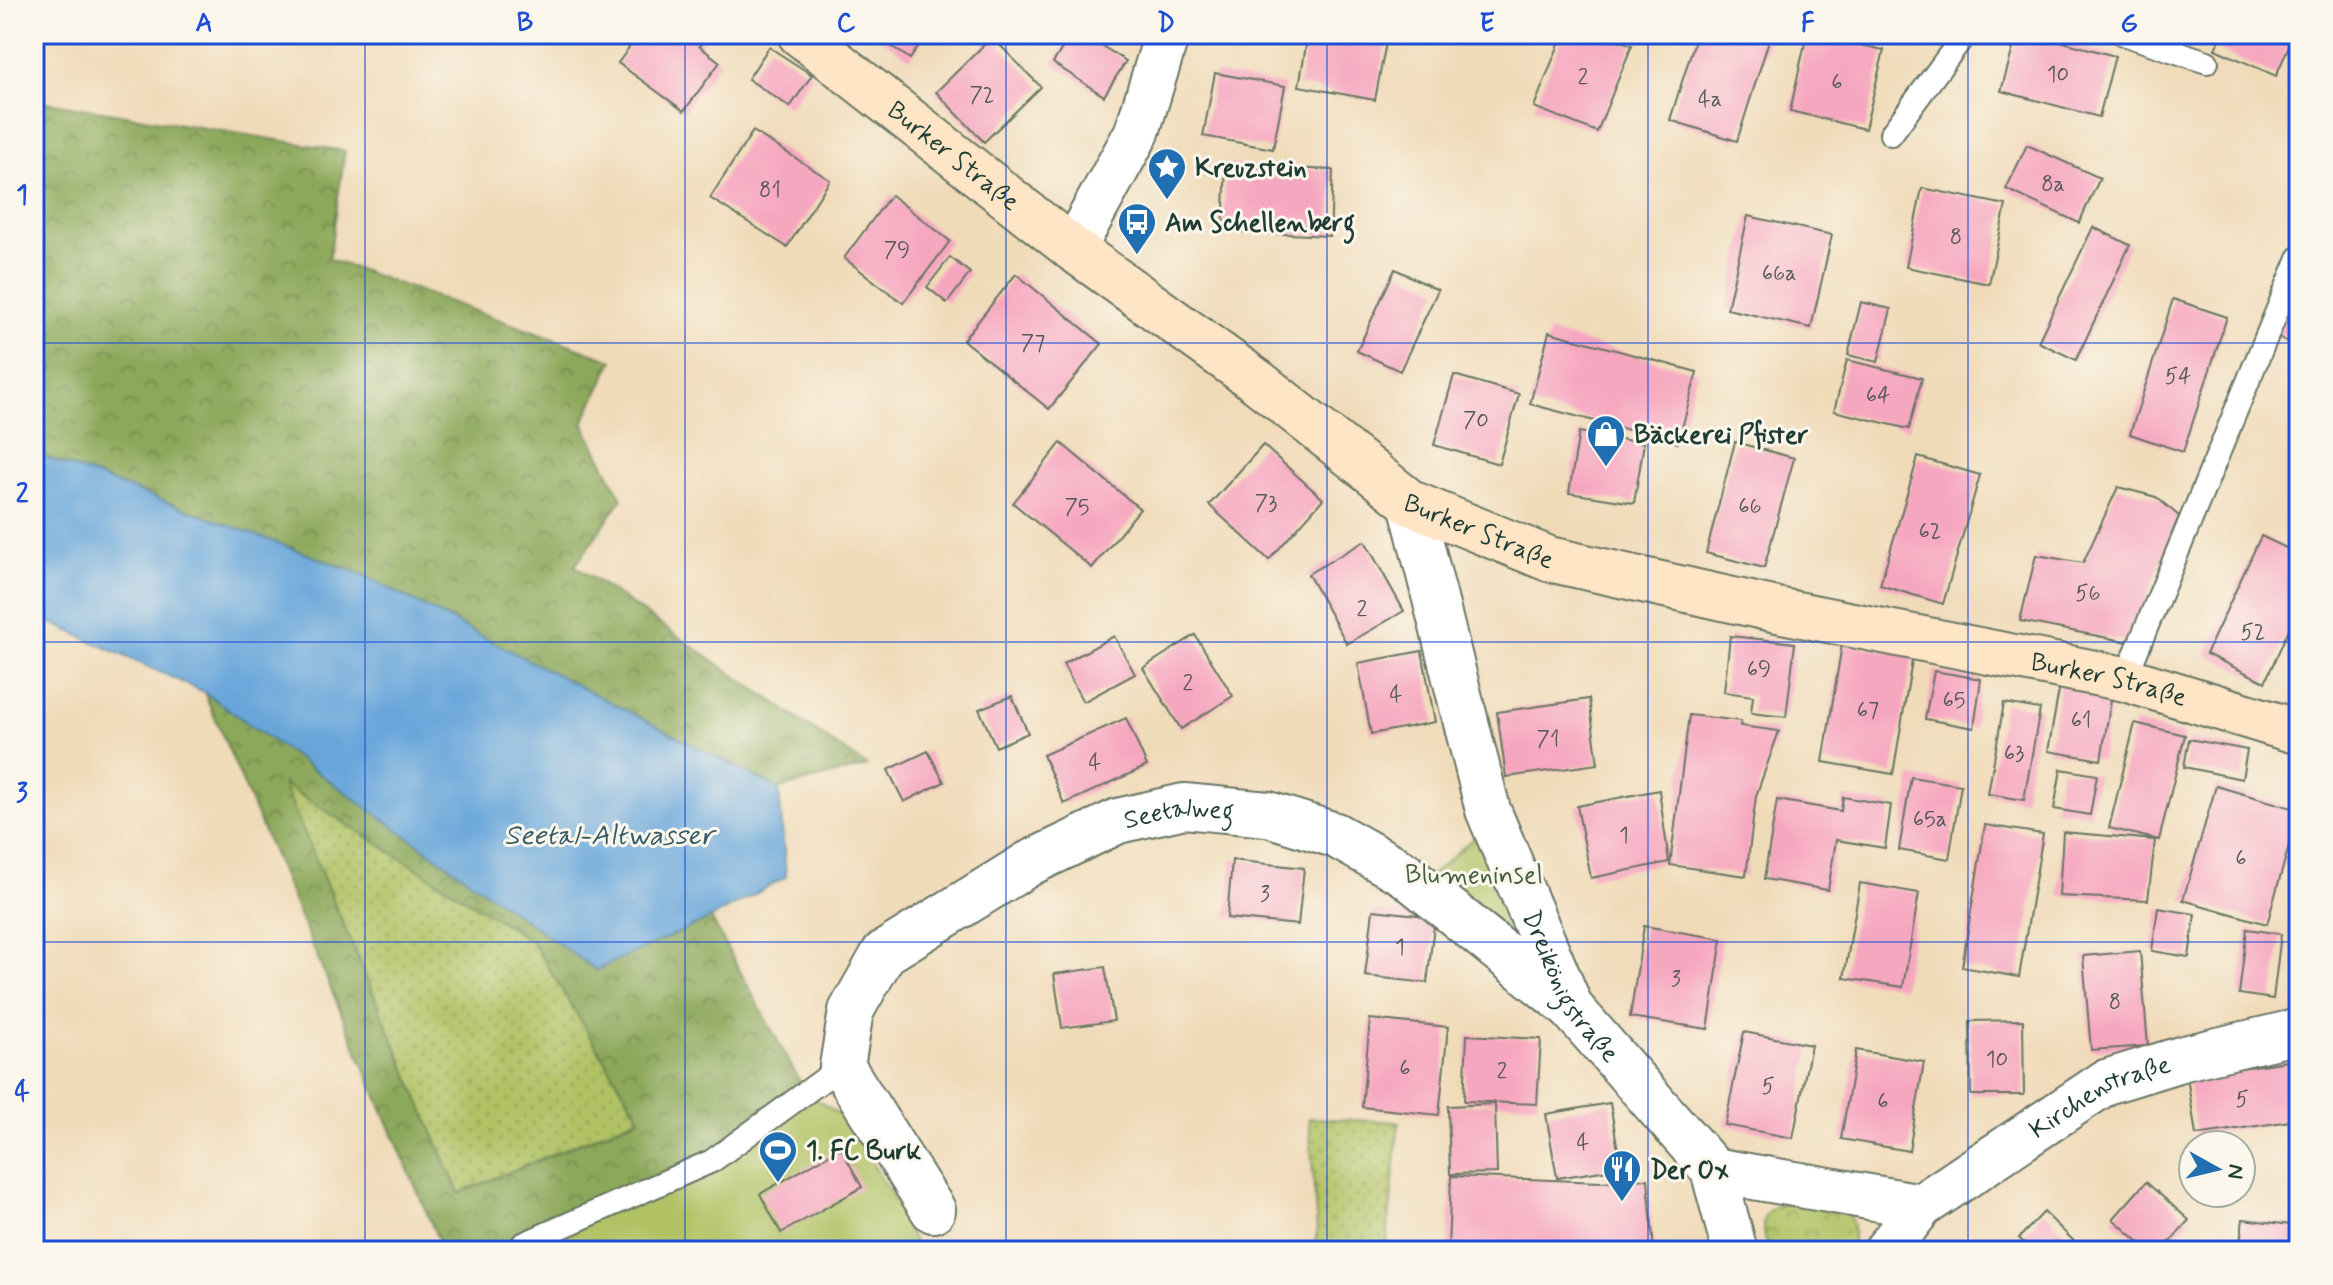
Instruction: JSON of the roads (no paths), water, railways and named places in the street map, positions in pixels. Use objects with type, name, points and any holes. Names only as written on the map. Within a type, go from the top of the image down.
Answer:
[{"type":"main road","name":"Burker Straße","points":[[800,34],[1073,249],[1258,382],[1411,503],[1549,559],[1777,610],[2125,679],[2299,732]]},
{"type":"street","points":[[1073,249],[1137,132],[1167,34]]},
{"type":"street","name":"Dreikönigstraße","points":[[1411,503],[1488,810],[1571,1008],[1713,1170],[1735,1251]]},
{"type":"street","name":"Seetalweg","points":[[842,1066],[851,1011],[884,953],[1030,863],[1118,821],[1184,806],[1268,814],[1335,835],[1405,874],[1571,1008]]},
{"type":"street","name":"Kirchenstraße","points":[[1886,1251],[1921,1206],[2106,1082],[2184,1058],[2299,1031]]},
{"type":"street","points":[[842,1066],[933,1210]]},
{"type":"street","points":[[1713,1170],[1921,1206]]},
{"type":"lane","points":[[1891,134],[1965,34]]},
{"type":"lane","points":[[2123,34],[2207,62]]},
{"type":"lane","points":[[2125,679],[2299,258]]},
{"type":"lane","points":[[521,1251],[523,1244],[712,1161],[842,1066]]},
{"type":"water","name":"Seetal-Altwasser","points":[[34,453],[361,574],[779,789],[786,877],[711,918],[596,970],[204,692],[34,615]]},
{"type":"place","name":"Kreuzstein","points":[[1167,201]]},
{"type":"place","name":"Am Schellenberg","points":[[1137,256]]},
{"type":"place","name":"Bäckerei Pfister","points":[[1606,468]]},
{"type":"place","name":"1. FC Burk","points":[[778,1184]]},
{"type":"place","name":"Der Ox","points":[[1622,1203]]},
{"type":"park label","name":"Blumeninsel","points":[[1474,874]]}]
